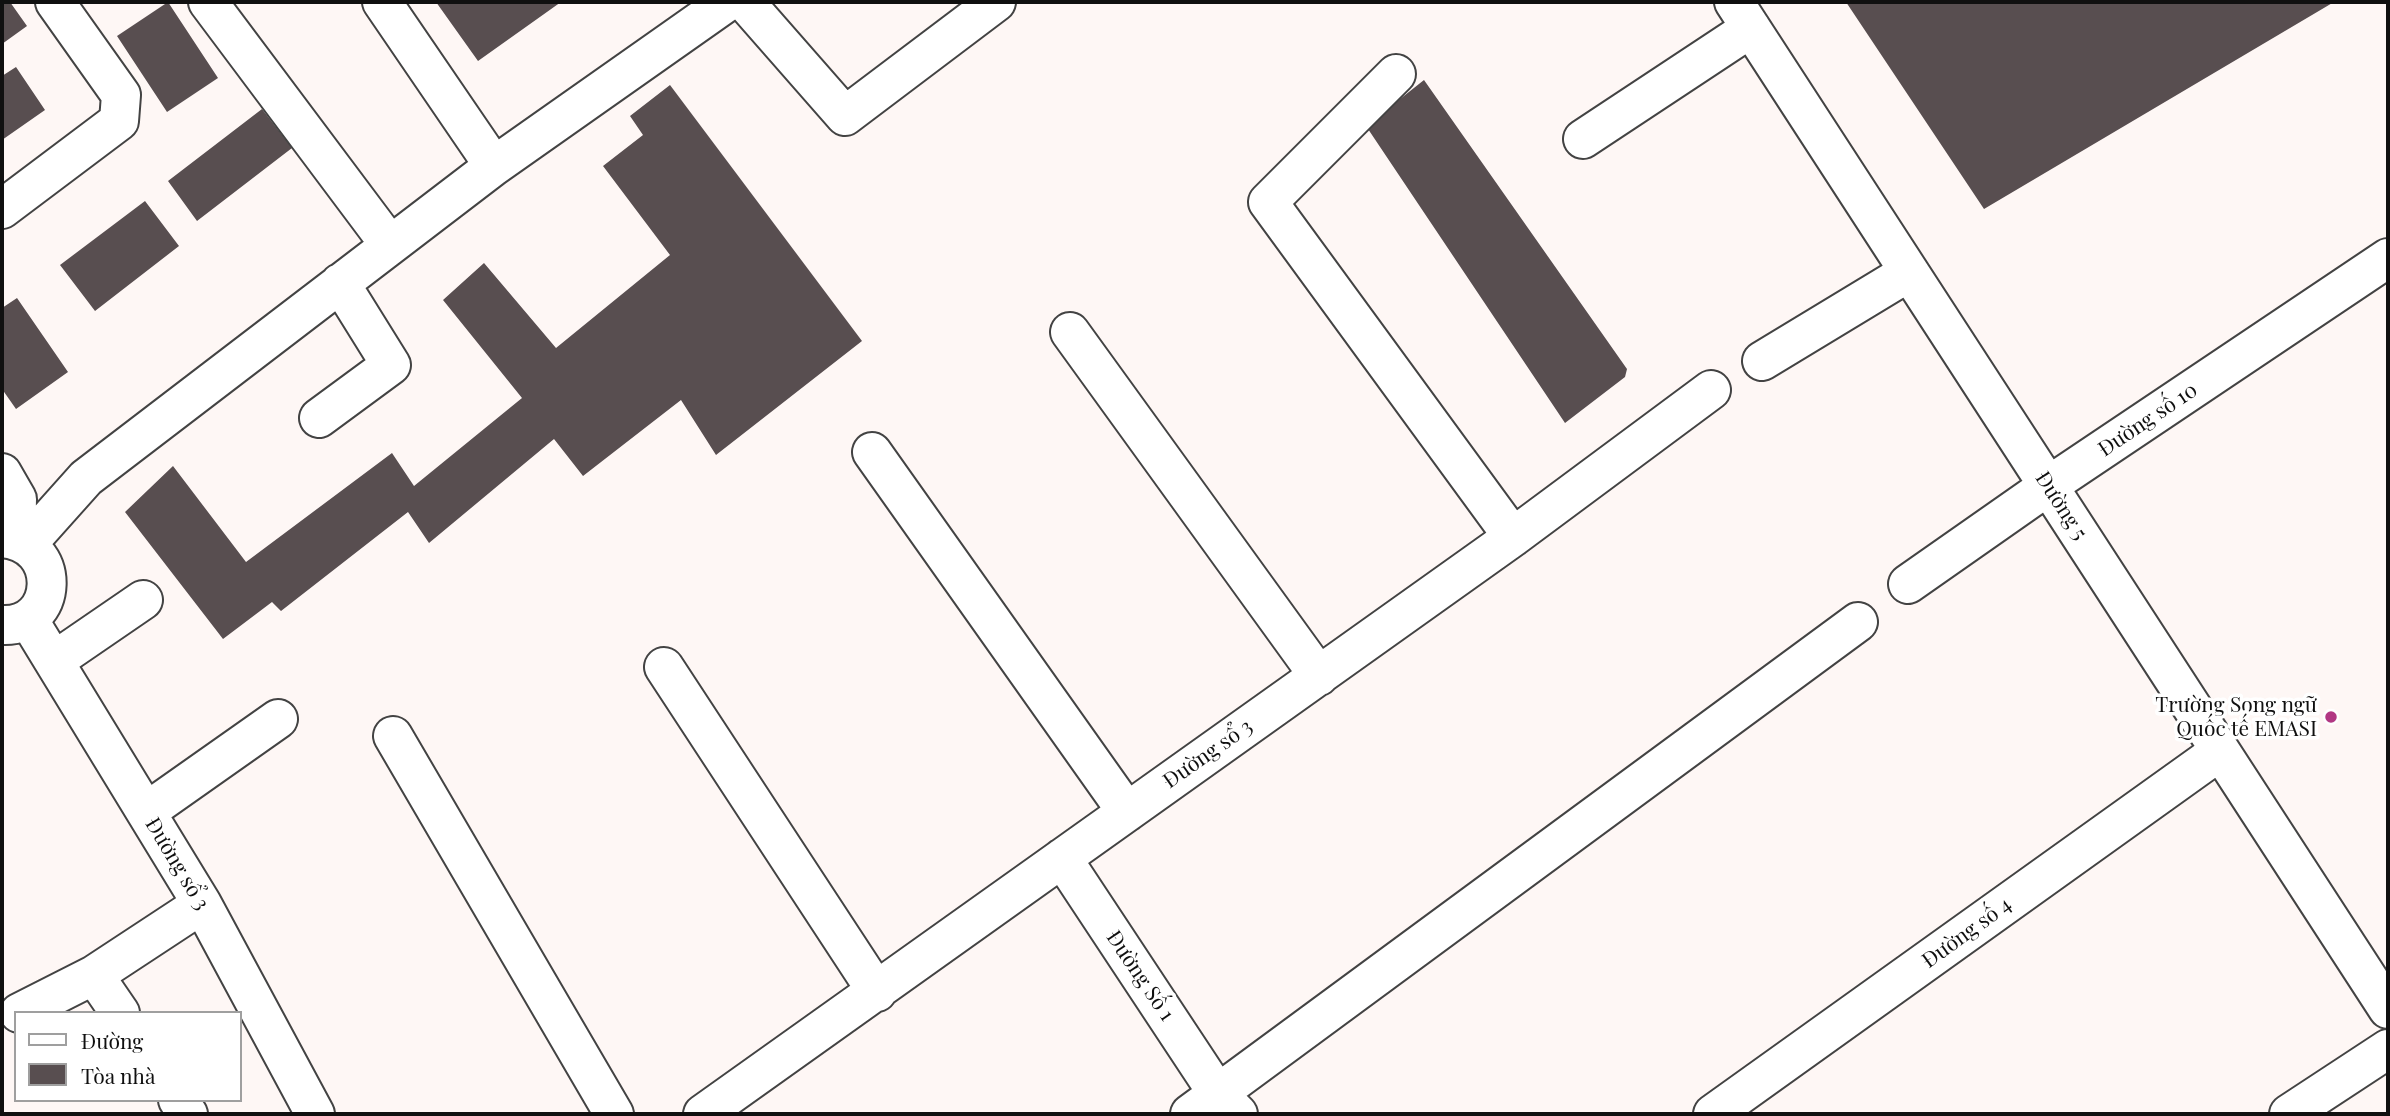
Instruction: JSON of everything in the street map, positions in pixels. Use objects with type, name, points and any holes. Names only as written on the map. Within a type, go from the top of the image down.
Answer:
[{"type":"street","points":[[2,209],[119,121],[121,95],[55,2]]},
{"type":"street","points":[[208,2],[390,245]]},
{"type":"street","points":[[382,2],[494,166]]},
{"type":"street","points":[[15,540],[86,478],[494,166],[727,2]]},
{"type":"street","points":[[745,2],[845,116],[996,2]]},
{"type":"street","points":[[1583,139],[1742,15]]},
{"type":"street","name":"Đường 5","points":[[1742,15],[2388,1009]]},
{"type":"street","points":[[1396,74],[1268,202],[1513,537]]},
{"type":"street","name":"Đường số 10","points":[[1908,584],[2048,486],[2388,258]]},
{"type":"street","points":[[1762,361],[1909,272]]},
{"type":"street","points":[[319,418],[391,365],[340,283]]},
{"type":"street","points":[[1070,332],[1319,676]]},
{"type":"street","name":"Đường sổ 3","points":[[703,1114],[1513,537],[1711,390]]},
{"type":"street","points":[[872,452],[1127,811]]},
{"type":"street","points":[[2,473],[17,499],[15,540]]},
{"type":"street","points":[[15,540],[43,560],[48,581],[43,602],[15,622]]},
{"type":"street","points":[[54,661],[143,600]]},
{"type":"street","name":"Đường sổ 3","points":[[15,622],[54,661],[146,811],[202,904],[315,1114]]},
{"type":"street","points":[[1215,1108],[1857,622]]},
{"type":"street","points":[[664,667],[877,992]]},
{"type":"street","points":[[146,811],[278,719]]},
{"type":"street","points":[[393,736],[614,1114]]},
{"type":"street","name":"Đường số 4","points":[[1713,1114],[2220,751]]},
{"type":"street","name":"Đường Số 1","points":[[1062,858],[1215,1108]]},
{"type":"street","points":[[23,1011],[94,975],[202,904]]},
{"type":"street","points":[[94,975],[119,1011]]},
{"type":"street","points":[[2289,1114],[2388,1049]]},
{"type":"building","points":[[2,2],[10,2],[27,26],[2,44]]},
{"type":"building","points":[[168,2],[218,78],[167,112],[117,36]]},
{"type":"building","points":[[436,2],[561,2],[478,61]]},
{"type":"building","points":[[1846,2],[2334,2],[1984,209]]},
{"type":"building","points":[[16,67],[45,110],[2,140],[2,76]]},
{"type":"building","points":[[1424,80],[1627,369],[1625,377],[1565,423],[1366,126]]},
{"type":"building","points":[[670,85],[862,341],[716,455],[681,400],[583,476],[554,439],[429,543],[408,512],[281,611],[272,602],[223,639],[125,512],[173,466],[246,562],[392,453],[414,486],[522,398],[443,300],[484,263],[556,348],[670,255],[603,166],[643,135],[630,116]]},
{"type":"building","points":[[262,109],[292,148],[197,221],[168,181]]},
{"type":"building","points":[[145,201],[179,246],[95,311],[60,265]]},
{"type":"building","points":[[17,298],[68,372],[16,409],[2,389],[2,308]]},
{"type":"place","name":"Trường Song ngữ Quốc tế EMASI","points":[[2331,717]]}]
